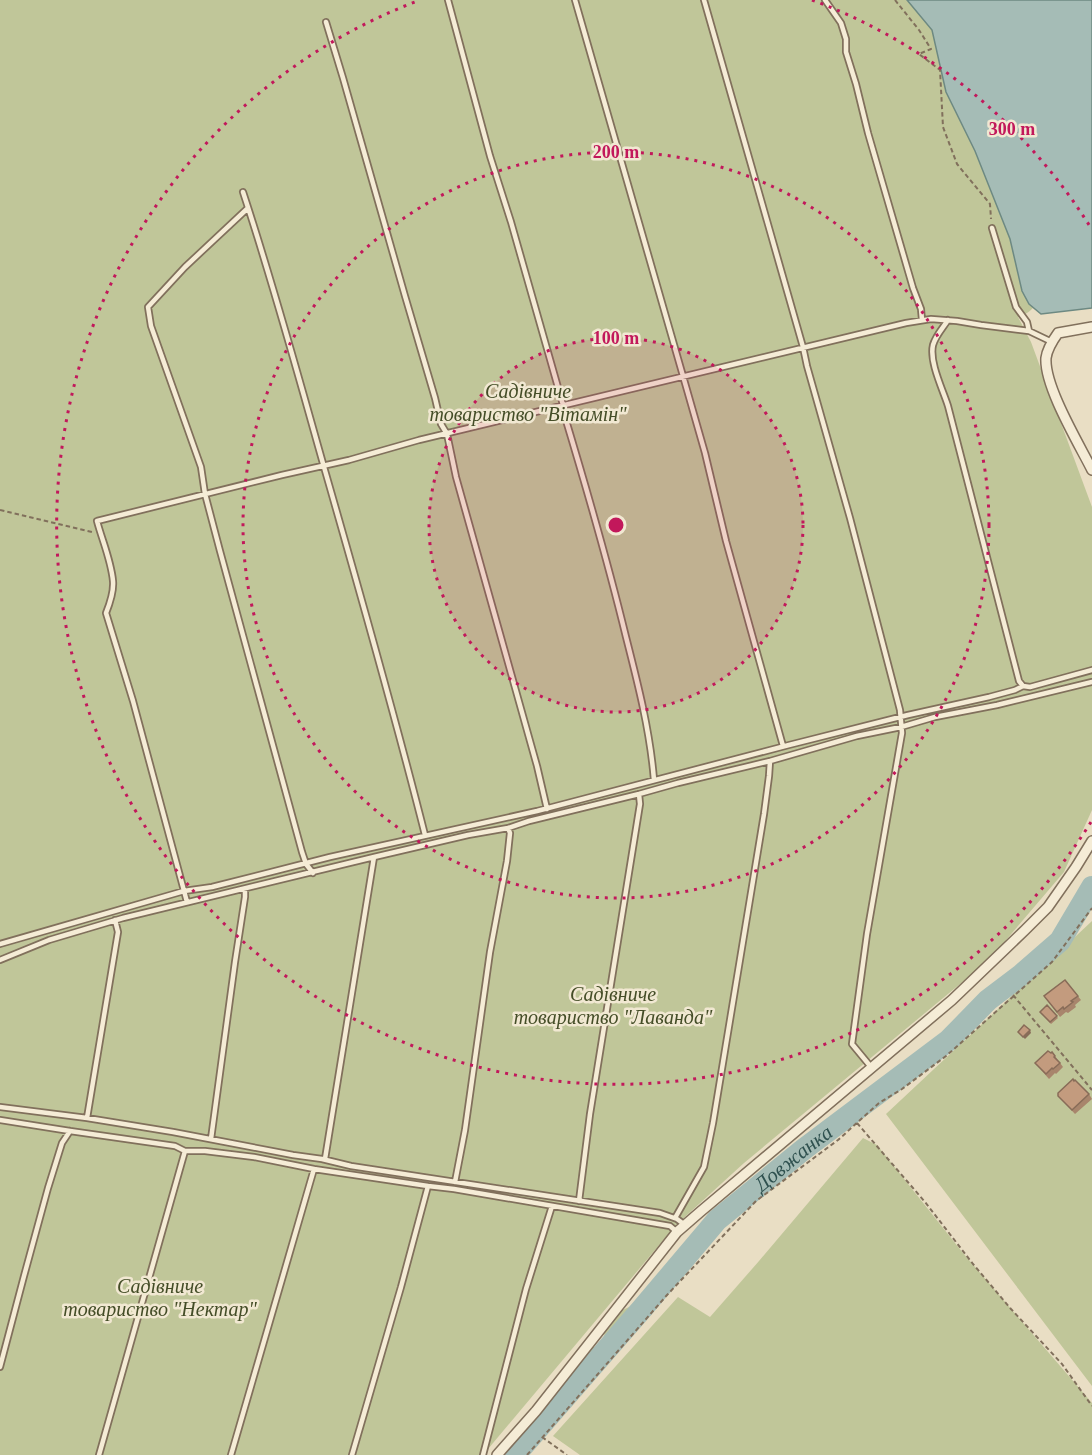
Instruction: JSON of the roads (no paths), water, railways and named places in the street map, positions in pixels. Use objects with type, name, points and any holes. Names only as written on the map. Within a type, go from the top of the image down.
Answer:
[{"type":"street","points":[[1092,327],[1058,333],[1046,357],[1048,378],[1092,470]]},
{"type":"street","points":[[497,1455],[536,1411],[681,1229],[952,1000],[1048,907],[1092,841]]},
{"type":"lane","points":[[448,0],[490,156],[512,222],[613,584],[637,679],[654,780]]},
{"type":"lane","points":[[575,0],[705,453],[726,541],[783,746]]},
{"type":"lane","points":[[704,0],[850,518],[900,717],[902,733],[867,934],[852,1044],[872,1067]]},
{"type":"lane","points":[[825,0],[842,23],[846,52],[921,309],[922,320]]},
{"type":"lane","points":[[326,22],[441,424],[446,434],[547,808]]},
{"type":"lane","points":[[243,192],[301,378],[425,835]]},
{"type":"lane","points":[[248,208],[185,267],[148,307],[155,338],[201,467],[205,494],[306,864],[313,873]]},
{"type":"lane","points":[[992,228],[1016,307],[1027,322],[1029,331]]},
{"type":"lane","points":[[187,902],[134,701],[106,613],[111,600],[113,581],[97,521],[349,460],[418,440],[922,320],[948,320],[1029,331],[1052,342]]},
{"type":"lane","points":[[948,320],[933,346],[933,362],[948,406],[1019,681],[1023,686]]},
{"type":"lane","points":[[0,944],[184,891],[212,887],[330,856],[498,820],[783,746],[1092,670]]},
{"type":"lane","points":[[0,960],[49,940],[115,920],[374,857],[508,828],[529,820],[770,761],[857,736],[1092,682]]},
{"type":"lane","points":[[675,1218],[704,1167],[764,814],[770,761]]},
{"type":"lane","points":[[579,1201],[590,1114],[640,804],[639,794]]},
{"type":"lane","points":[[455,1182],[465,1130],[490,952],[507,861],[510,833],[508,828]]},
{"type":"lane","points":[[325,1160],[374,857]]},
{"type":"lane","points":[[211,1139],[245,889]]},
{"type":"lane","points":[[87,1118],[118,932],[115,920]]},
{"type":"lane","points":[[0,1107],[87,1118],[351,1166],[660,1213],[675,1218],[681,1229]]},
{"type":"lane","points":[[0,1120],[175,1146],[185,1151],[254,1157],[314,1169],[454,1189],[681,1229]]},
{"type":"lane","points":[[0,1367],[48,1188],[62,1143],[70,1131]]},
{"type":"lane","points":[[99,1455],[185,1151]]},
{"type":"lane","points":[[231,1455],[314,1169]]},
{"type":"lane","points":[[352,1455],[428,1186]]},
{"type":"lane","points":[[483,1455],[526,1290],[552,1206]]},
{"type":"water","points":[[907,0],[1092,0],[1092,308],[1041,314],[1029,304],[1022,291],[1010,239],[975,151],[946,92],[932,30]]},
{"type":"waterway","name":"Довжанка","points":[[515,1455],[717,1220],[804,1149],[949,1040],[988,1000],[1060,941],[1092,887]]},
{"type":"park label","name":"Садівниче товариство \"Вітамін\"","points":[[528,402]]},
{"type":"park label","name":"Садівниче товариство \"Лаванда\"","points":[[613,1006]]},
{"type":"park label","name":"Садівниче товариство \"Нектар\"","points":[[160,1298]]}]
